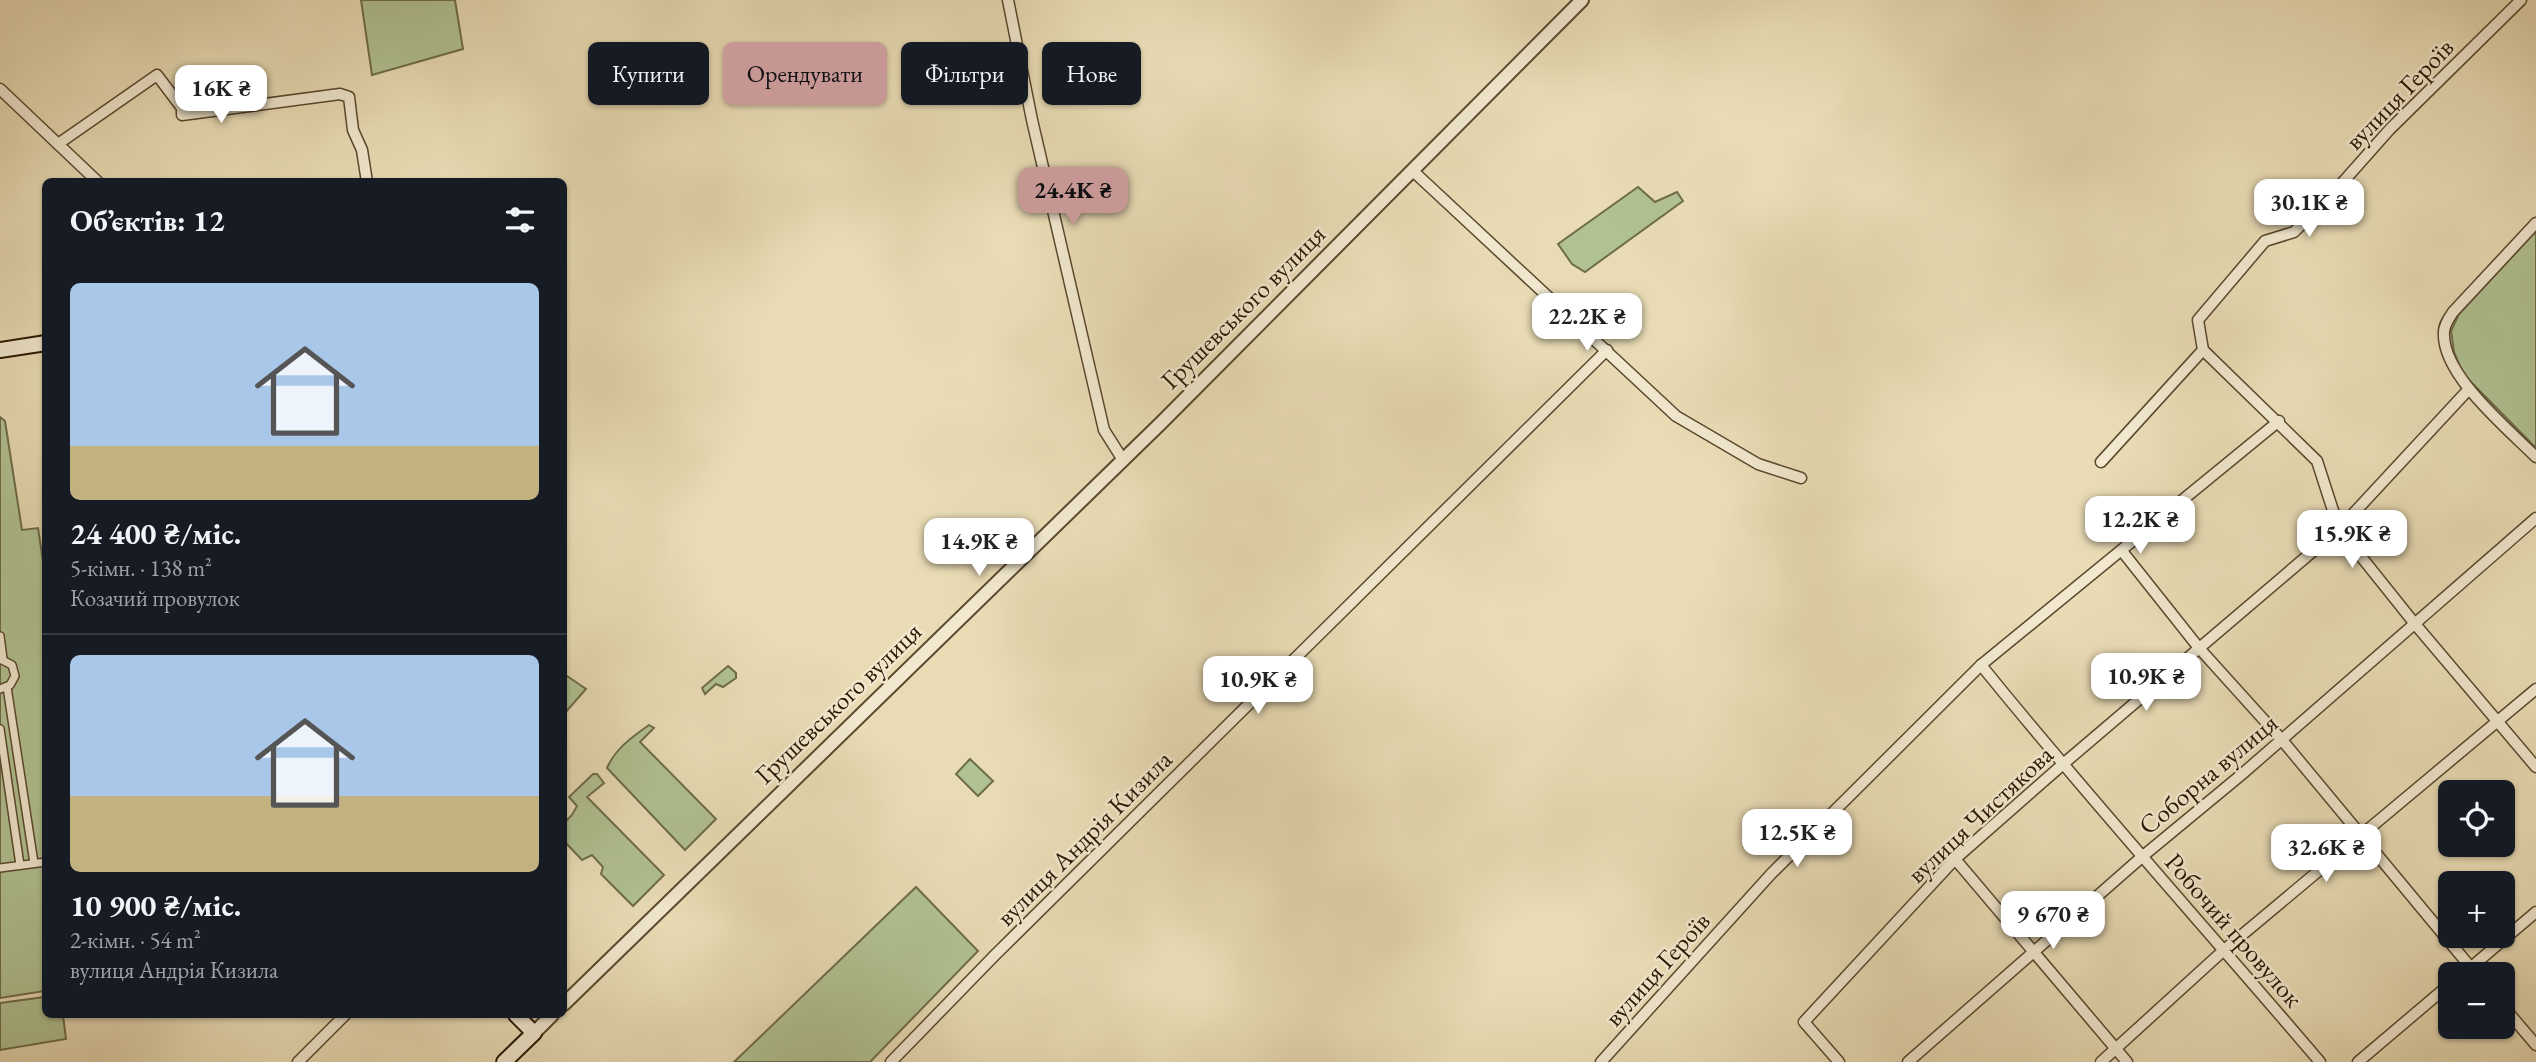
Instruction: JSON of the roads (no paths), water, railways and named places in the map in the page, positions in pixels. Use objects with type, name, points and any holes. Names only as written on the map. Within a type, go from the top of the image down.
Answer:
[{"type":"main road","points":[[0,350],[42,344]]},
{"type":"main road","points":[[504,1062],[534,1033],[519,1018]]},
{"type":"street","points":[[1008,0],[1032,120],[1104,430],[1123,460]]},
{"type":"street","name":"Грушевського вулиця","points":[[567,1001],[1123,460],[1582,0]]},
{"type":"street","name":"вулиця Героїв","points":[[2203,350],[2198,320],[2265,241],[2294,232],[2390,129],[2521,0]]},
{"type":"street","points":[[58,144],[158,75],[182,108],[182,115],[340,94],[349,97],[353,130],[362,150],[366,178]]},
{"type":"street","points":[[0,89],[94,178]]},
{"type":"street","points":[[1413,171],[1676,416],[1758,464],[1801,478]]},
{"type":"street","points":[[2536,223],[2453,312],[2444,328],[2444,346],[2452,367],[2536,457]]},
{"type":"street","name":"вулиця Андрія Кизила","points":[[891,1062],[995,955],[1606,350]]},
{"type":"street","points":[[2101,462],[2203,350],[2317,461],[2339,529],[2415,624],[2536,766]]},
{"type":"street","name":"вулиця Чистякова","points":[[1839,1062],[1804,1022],[1955,859],[2339,529],[2469,388]]},
{"type":"street","name":"вулиця Героїв","points":[[1601,1062],[1771,874],[1981,665],[2278,421]]},
{"type":"street","name":"Соборна вулиця","points":[[1908,1062],[2033,951],[2282,740],[2536,519]]},
{"type":"street","points":[[2122,551],[2199,648],[2282,740],[2466,962]]},
{"type":"street","points":[[0,636],[2,659],[12,665],[15,671],[13,681],[4,688],[21,773],[34,863]]},
{"type":"street","name":"Робочий провулок","points":[[1981,665],[2062,765],[2320,1062]]},
{"type":"street","points":[[2101,1062],[2224,950],[2536,689]]},
{"type":"street","points":[[0,729],[20,865]]},
{"type":"street","points":[[7,775],[21,773]]},
{"type":"street","points":[[1955,859],[2127,1062]]},
{"type":"street","points":[[0,868],[42,862]]},
{"type":"street","points":[[2483,962],[2536,912]]},
{"type":"street","points":[[2358,1062],[2438,995]]},
{"type":"street","points":[[298,1062],[342,1018]]},
{"type":"street","points":[[534,1033],[549,1018]]},
{"type":"street","points":[[2515,1020],[2536,1045]]}]
